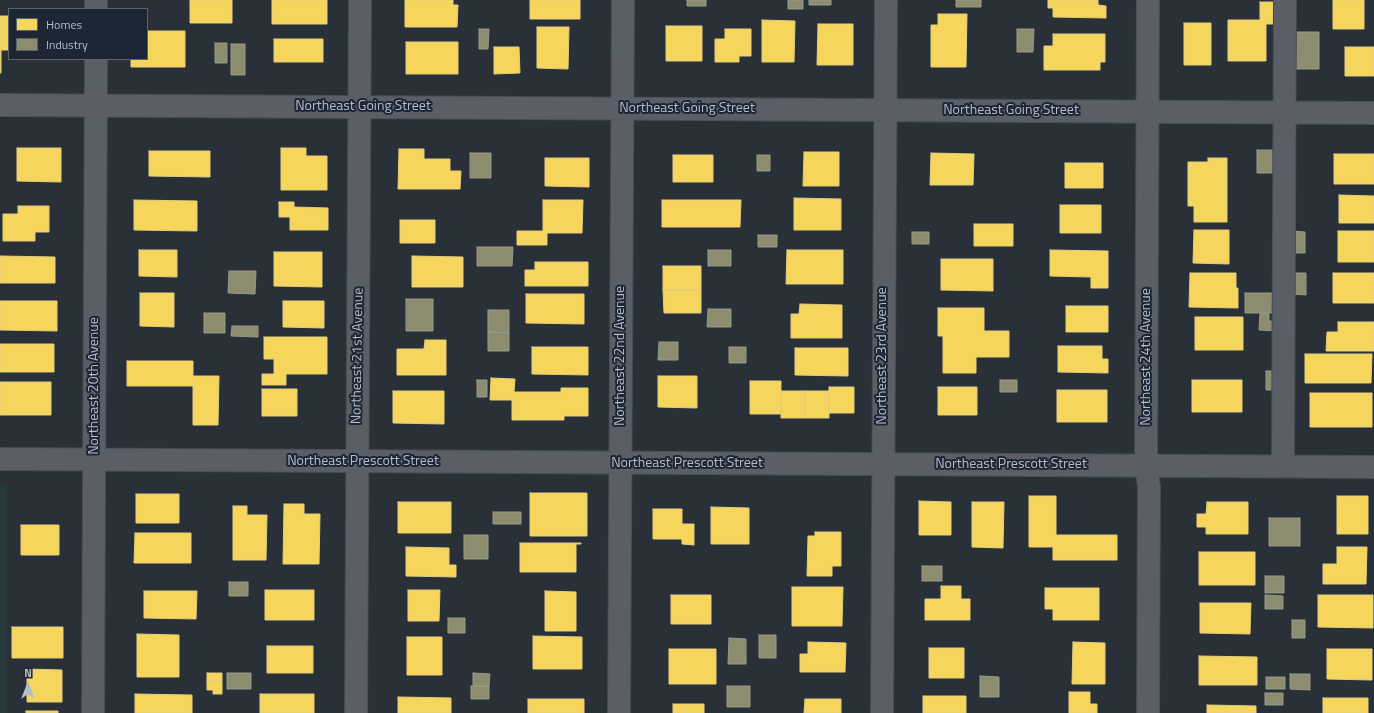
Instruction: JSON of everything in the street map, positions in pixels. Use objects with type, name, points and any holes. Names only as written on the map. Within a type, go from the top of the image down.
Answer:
[{"type":"street","name":"Northeast 21st Avenue","points":[[356,713],[360,0]]},
{"type":"street","name":"Northeast 22nd Avenue","points":[[620,713],[623,0]]},
{"type":"street","name":"Northeast 23rd Avenue","points":[[882,713],[882,465],[886,0]]},
{"type":"street","name":"Northeast 24th Avenue","points":[[1148,0],[1146,466],[1149,487],[1148,713]]},
{"type":"street","points":[[1283,466],[1285,0]]},
{"type":"street","name":"Northeast 20th Avenue","points":[[93,713],[96,60]]},
{"type":"street","name":"Northeast Going Street","points":[[0,105],[1374,113]]},
{"type":"street","name":"Northeast Prescott Street","points":[[0,459],[94,461],[1374,467]]},
{"type":"green space","points":[[0,485],[7,485],[6,713],[0,713]]},
{"type":"building: Homes","points":[[190,0],[232,0],[232,23],[190,23]]},
{"type":"building: Homes","points":[[272,0],[327,0],[327,24],[272,24]]},
{"type":"building: Homes","points":[[405,0],[453,0],[453,5],[458,5],[457,27],[405,27]]},
{"type":"building: Homes","points":[[530,0],[580,0],[580,19],[530,19]]},
{"type":"building: Homes","points":[[1048,0],[1098,0],[1098,5],[1106,6],[1106,18],[1053,17],[1053,8],[1048,8]]},
{"type":"building: Homes","points":[[1333,0],[1364,0],[1364,29],[1333,29]]},
{"type":"building: Homes","points":[[1260,2],[1278,2],[1278,24],[1266,24],[1266,61],[1228,61],[1228,20],[1260,20]]},
{"type":"building: Homes","points":[[938,14],[967,14],[966,67],[931,67],[931,25],[938,25]]},
{"type":"building: Homes","points":[[0,16],[8,16],[8,50],[1,50],[0,73]]},
{"type":"building: Homes","points":[[762,20],[795,21],[794,62],[762,62]]},
{"type":"building: Homes","points":[[1184,23],[1211,23],[1211,65],[1184,65]]},
{"type":"building: Homes","points":[[818,24],[853,24],[853,65],[817,65]]},
{"type":"building: Homes","points":[[666,26],[702,26],[702,61],[666,61]]},
{"type":"building: Homes","points":[[537,27],[569,27],[568,69],[537,68]]},
{"type":"building: Homes","points":[[725,29],[751,29],[751,56],[739,56],[739,62],[715,62],[715,39],[725,39]]},
{"type":"building: Homes","points":[[148,31],[185,31],[185,67],[131,67],[131,60],[148,60]]},
{"type":"building: Homes","points":[[1053,34],[1105,34],[1105,62],[1100,62],[1100,70],[1044,70],[1044,46],[1053,46]]},
{"type":"building: Homes","points":[[274,39],[323,39],[323,62],[274,62]]},
{"type":"building: Homes","points":[[406,42],[458,42],[458,74],[406,74]]},
{"type":"building: Homes","points":[[494,47],[519,47],[520,73],[494,74]]},
{"type":"building: Homes","points":[[1345,47],[1374,47],[1374,76],[1345,76]]},
{"type":"building: Homes","points":[[17,148],[61,148],[61,182],[17,181]]},
{"type":"building: Homes","points":[[281,148],[306,148],[306,156],[327,156],[327,190],[281,190]]},
{"type":"building: Homes","points":[[399,149],[424,149],[424,159],[450,159],[450,171],[461,171],[460,189],[398,189]]},
{"type":"building: Homes","points":[[149,151],[210,151],[210,177],[149,176]]},
{"type":"building: Homes","points":[[804,152],[839,152],[839,186],[803,186]]},
{"type":"building: Homes","points":[[931,153],[974,154],[973,185],[930,185]]},
{"type":"building: Homes","points":[[1334,154],[1374,154],[1374,184],[1334,184]]},
{"type":"building: Homes","points":[[673,155],[713,155],[713,182],[673,182]]},
{"type":"building: Homes","points":[[545,158],[589,158],[589,187],[545,186]]},
{"type":"building: Homes","points":[[1208,158],[1227,158],[1227,222],[1194,222],[1194,206],[1188,206],[1188,162],[1208,162]]},
{"type":"building: Homes","points":[[1065,163],[1103,163],[1103,188],[1065,188]]},
{"type":"building: Homes","points":[[1339,195],[1374,196],[1374,223],[1339,223]]},
{"type":"building: Homes","points":[[794,198],[841,199],[841,230],[794,230]]},
{"type":"building: Homes","points":[[134,200],[197,201],[197,231],[134,230]]},
{"type":"building: Homes","points":[[543,200],[583,200],[582,233],[547,233],[547,245],[517,245],[517,231],[543,231]]},
{"type":"building: Homes","points":[[662,200],[741,200],[740,227],[662,227]]},
{"type":"building: Homes","points":[[279,202],[294,202],[294,207],[328,208],[328,230],[290,230],[290,217],[279,217]]},
{"type":"building: Homes","points":[[1060,205],[1101,205],[1101,233],[1060,233]]},
{"type":"building: Homes","points":[[18,206],[49,206],[49,232],[35,232],[35,241],[3,241],[3,214],[18,214]]},
{"type":"building: Homes","points":[[400,220],[435,220],[435,243],[400,243]]},
{"type":"building: Homes","points":[[974,224],[1013,224],[1013,246],[974,246]]},
{"type":"building: Homes","points":[[1194,230],[1229,230],[1229,264],[1193,263]]},
{"type":"building: Homes","points":[[1338,231],[1374,231],[1374,262],[1338,262]]},
{"type":"building: Homes","points":[[139,250],[177,250],[177,277],[139,276]]},
{"type":"building: Homes","points":[[787,250],[843,250],[843,284],[786,284]]},
{"type":"building: Homes","points":[[1050,250],[1108,251],[1108,288],[1091,288],[1091,277],[1050,276]]},
{"type":"building: Homes","points":[[274,252],[322,252],[322,287],[274,286]]},
{"type":"building: Homes","points":[[0,256],[55,257],[55,283],[0,283]]},
{"type":"building: Homes","points":[[412,256],[463,257],[463,287],[412,287]]},
{"type":"building: Homes","points":[[941,259],[993,259],[993,291],[941,290]]},
{"type":"building: Homes","points":[[535,262],[588,262],[588,286],[525,286],[525,270],[535,270]]},
{"type":"building: Homes","points":[[663,266],[701,266],[701,290],[663,290]]},
{"type":"building: Homes","points":[[1190,273],[1236,273],[1238,308],[1189,307]]},
{"type":"building: Homes","points":[[1333,273],[1374,273],[1374,303],[1333,303]]},
{"type":"building: Homes","points":[[663,290],[701,290],[701,313],[664,313]]},
{"type":"building: Homes","points":[[140,293],[174,293],[174,327],[140,326]]},
{"type":"building: Homes","points":[[526,294],[584,294],[584,324],[526,323]]},
{"type":"building: Homes","points":[[0,301],[57,301],[57,331],[0,330]]},
{"type":"building: Homes","points":[[283,301],[324,301],[324,328],[283,327]]},
{"type":"building: Homes","points":[[800,304],[842,305],[842,338],[791,338],[791,314],[799,314]]},
{"type":"building: Homes","points":[[1066,306],[1108,306],[1108,332],[1066,332]]},
{"type":"building: Homes","points":[[938,308],[984,308],[984,331],[1009,331],[1009,357],[976,357],[976,373],[943,373],[943,336],[938,336]]},
{"type":"building: Homes","points":[[1195,317],[1243,317],[1243,350],[1195,350]]},
{"type":"building: Homes","points":[[1338,322],[1374,322],[1374,351],[1326,351],[1327,332],[1338,332]]},
{"type":"building: Homes","points":[[264,337],[327,337],[327,374],[286,374],[286,385],[262,385],[262,374],[274,374],[274,359],[264,359]]},
{"type":"building: Homes","points":[[425,340],[446,340],[446,375],[397,375],[397,349],[424,349]]},
{"type":"building: Homes","points":[[0,344],[54,344],[54,372],[0,372]]},
{"type":"building: Homes","points":[[1058,346],[1102,346],[1102,359],[1108,359],[1108,373],[1058,372]]},
{"type":"building: Homes","points":[[532,347],[588,347],[588,375],[532,374]]},
{"type":"building: Homes","points":[[795,348],[848,348],[848,376],[795,375]]},
{"type":"building: Homes","points":[[1305,354],[1372,354],[1371,383],[1305,383]]},
{"type":"building: Homes","points":[[127,361],[193,361],[193,376],[219,376],[218,425],[193,425],[193,386],[127,386]]},
{"type":"building: Homes","points":[[658,376],[697,376],[697,408],[658,407]]},
{"type":"building: Homes","points":[[491,378],[515,379],[514,392],[561,392],[561,388],[588,388],[588,416],[564,416],[564,420],[512,420],[512,400],[490,400]]},
{"type":"building: Homes","points":[[1192,380],[1242,380],[1242,412],[1192,412]]},
{"type":"building: Homes","points":[[750,381],[781,381],[781,414],[750,414]]},
{"type":"building: Homes","points":[[0,382],[51,382],[51,415],[0,415]]},
{"type":"building: Homes","points":[[829,387],[854,387],[854,413],[829,413]]},
{"type":"building: Homes","points":[[938,387],[977,387],[977,415],[938,415]]},
{"type":"building: Homes","points":[[262,389],[297,389],[297,416],[262,416]]},
{"type":"building: Homes","points":[[1057,390],[1107,390],[1107,422],[1057,422]]},
{"type":"building: Homes","points":[[393,391],[444,391],[444,424],[393,423]]},
{"type":"building: Homes","points":[[781,391],[805,391],[805,418],[781,418]]},
{"type":"building: Homes","points":[[805,391],[829,391],[829,418],[805,418]]},
{"type":"building: Homes","points":[[1310,393],[1372,393],[1372,427],[1310,427]]},
{"type":"building: Homes","points":[[530,493],[587,493],[587,536],[530,536]]},
{"type":"building: Homes","points":[[136,494],[179,494],[179,523],[136,523]]},
{"type":"building: Homes","points":[[1029,496],[1056,496],[1056,535],[1117,535],[1117,560],[1053,560],[1053,547],[1029,547]]},
{"type":"building: Homes","points":[[1337,496],[1368,496],[1368,534],[1337,534]]},
{"type":"building: Homes","points":[[919,501],[951,502],[951,535],[919,535]]},
{"type":"building: Homes","points":[[398,502],[451,502],[451,533],[398,533]]},
{"type":"building: Homes","points":[[972,502],[1004,502],[1003,548],[972,547]]},
{"type":"building: Homes","points":[[1207,502],[1248,502],[1248,534],[1206,534],[1206,527],[1197,527],[1197,514],[1206,514]]},
{"type":"building: Homes","points":[[284,504],[304,504],[304,514],[320,514],[319,564],[283,564]]},
{"type":"building: Homes","points":[[233,506],[247,506],[247,515],[267,515],[266,560],[233,560]]},
{"type":"building: Homes","points":[[711,507],[749,508],[749,544],[711,544]]},
{"type":"building: Homes","points":[[653,509],[682,509],[682,524],[694,524],[694,545],[682,544],[682,539],[653,539]]},
{"type":"building: Homes","points":[[21,525],[59,525],[59,555],[21,555]]},
{"type":"building: Homes","points":[[815,532],[841,532],[841,566],[832,566],[832,576],[807,576],[808,536],[815,536]]},
{"type":"building: Homes","points":[[135,533],[191,533],[191,563],[134,563]]},
{"type":"building: Homes","points":[[520,543],[581,543],[576,544],[576,572],[520,572]]},
{"type":"building: Homes","points":[[406,547],[449,548],[449,565],[456,565],[456,577],[406,576]]},
{"type":"building: Homes","points":[[1337,547],[1367,547],[1366,584],[1323,584],[1323,564],[1337,564]]},
{"type":"building: Homes","points":[[1199,552],[1255,552],[1255,585],[1199,585]]},
{"type":"building: Homes","points":[[941,586],[961,586],[961,599],[970,599],[970,620],[925,620],[925,599],[941,599]]},
{"type":"building: Homes","points":[[792,587],[843,587],[842,626],[792,626]]},
{"type":"building: Homes","points":[[1045,588],[1099,588],[1099,620],[1053,620],[1053,609],[1045,609]]},
{"type":"building: Homes","points":[[265,590],[314,590],[314,620],[265,620]]},
{"type":"building: Homes","points":[[408,590],[440,590],[439,621],[408,621]]},
{"type":"building: Homes","points":[[144,591],[197,591],[196,619],[144,618]]},
{"type":"building: Homes","points":[[545,591],[576,592],[576,631],[545,631]]},
{"type":"building: Homes","points":[[671,595],[711,595],[711,624],[671,624]]},
{"type":"building: Homes","points":[[1318,595],[1373,595],[1373,628],[1318,627]]},
{"type":"building: Homes","points":[[1200,603],[1251,603],[1250,634],[1200,633]]},
{"type":"building: Homes","points":[[12,627],[63,627],[63,658],[12,658]]},
{"type":"building: Homes","points":[[137,634],[179,635],[179,677],[137,677]]},
{"type":"building: Homes","points":[[533,636],[582,637],[582,669],[533,669]]},
{"type":"building: Homes","points":[[407,637],[442,637],[442,675],[407,675]]},
{"type":"building: Homes","points":[[808,642],[846,643],[845,672],[800,672],[800,654],[808,654]]},
{"type":"building: Homes","points":[[1073,642],[1105,643],[1105,684],[1072,684]]},
{"type":"building: Homes","points":[[267,646],[313,646],[313,673],[267,673]]},
{"type":"building: Homes","points":[[929,648],[964,648],[964,678],[929,678]]},
{"type":"building: Homes","points":[[669,649],[716,649],[716,684],[669,684]]},
{"type":"building: Homes","points":[[1327,649],[1372,649],[1372,680],[1327,679]]},
{"type":"building: Homes","points":[[1199,656],[1257,657],[1257,685],[1199,685]]},
{"type":"building: Homes","points":[[27,669],[62,670],[62,702],[27,702]]},
{"type":"building: Homes","points":[[207,673],[222,673],[222,682],[207,681]]},
{"type":"building: Homes","points":[[207,681],[222,682],[222,694],[213,694],[213,690],[207,690]]},
{"type":"building: Homes","points":[[1069,692],[1090,692],[1090,704],[1097,704],[1097,713],[1069,713]]},
{"type":"building: Homes","points":[[135,694],[192,695],[192,713],[135,713]]},
{"type":"building: Homes","points":[[260,694],[314,694],[314,713],[260,713]]},
{"type":"building: Homes","points":[[923,696],[966,696],[966,713],[923,713]]},
{"type":"building: Homes","points":[[398,697],[451,698],[451,713],[398,713]]},
{"type":"building: Homes","points":[[1323,698],[1368,698],[1368,713],[1323,713]]},
{"type":"building: Homes","points":[[528,699],[584,699],[584,713],[528,713]]},
{"type":"building: Homes","points":[[805,699],[841,699],[841,713],[804,713]]},
{"type":"building: Homes","points":[[673,704],[704,704],[704,713],[673,713]]},
{"type":"building: Homes","points":[[1207,705],[1256,706],[1256,713],[1207,713]]},
{"type":"building: Homes","points":[[26,711],[58,711],[58,713],[26,713]]},
{"type":"building: Industry","points":[[687,0],[706,0],[706,6],[687,6]]},
{"type":"building: Industry","points":[[788,0],[803,0],[803,9],[788,9]]},
{"type":"building: Industry","points":[[809,0],[831,0],[831,5],[809,5]]},
{"type":"building: Industry","points":[[956,0],[981,0],[981,7],[956,7]]},
{"type":"building: Industry","points":[[479,29],[489,29],[488,49],[479,49]]},
{"type":"building: Industry","points":[[1017,29],[1034,29],[1033,52],[1017,52]]},
{"type":"building: Industry","points":[[1294,32],[1319,32],[1319,69],[1294,69]]},
{"type":"building: Industry","points":[[215,43],[227,43],[227,63],[215,63]]},
{"type":"building: Industry","points":[[231,44],[245,44],[245,75],[231,75]]},
{"type":"building: Industry","points":[[1257,150],[1279,150],[1279,173],[1257,173]]},
{"type":"building: Industry","points":[[470,153],[491,153],[491,178],[470,178]]},
{"type":"building: Industry","points":[[757,155],[770,155],[770,171],[757,171]]},
{"type":"building: Industry","points":[[1293,231],[1305,232],[1305,253],[1293,253]]},
{"type":"building: Industry","points":[[912,232],[929,232],[929,244],[912,244]]},
{"type":"building: Industry","points":[[758,235],[777,235],[777,247],[758,247]]},
{"type":"building: Industry","points":[[477,247],[513,247],[512,266],[477,266]]},
{"type":"building: Industry","points":[[708,250],[731,250],[731,266],[708,266]]},
{"type":"building: Industry","points":[[229,271],[256,271],[255,294],[228,293]]},
{"type":"building: Industry","points":[[1293,273],[1306,273],[1306,295],[1293,294]]},
{"type":"building: Industry","points":[[1245,293],[1279,293],[1279,313],[1245,313]]},
{"type":"building: Industry","points":[[406,299],[433,299],[433,331],[406,331]]},
{"type":"building: Industry","points":[[708,309],[731,309],[731,327],[707,327]]},
{"type":"building: Industry","points":[[488,310],[509,310],[509,333],[488,332]]},
{"type":"building: Industry","points":[[204,313],[225,313],[225,333],[204,333]]},
{"type":"building: Industry","points":[[1260,313],[1269,314],[1269,321],[1277,321],[1277,331],[1259,330]]},
{"type":"building: Industry","points":[[232,326],[258,326],[258,337],[231,336]]},
{"type":"building: Industry","points":[[488,332],[509,333],[509,351],[488,351]]},
{"type":"building: Industry","points":[[659,342],[678,342],[678,360],[658,360]]},
{"type":"building: Industry","points":[[729,347],[746,347],[746,363],[729,363]]},
{"type":"building: Industry","points":[[1266,371],[1280,371],[1280,390],[1266,390]]},
{"type":"building: Industry","points":[[477,380],[487,380],[487,397],[477,397]]},
{"type":"building: Industry","points":[[1000,380],[1017,380],[1017,392],[1000,392]]},
{"type":"building: Industry","points":[[493,512],[521,512],[521,524],[493,524]]},
{"type":"building: Industry","points":[[1269,518],[1300,518],[1300,546],[1269,546]]},
{"type":"building: Industry","points":[[464,535],[488,535],[488,559],[464,559]]},
{"type":"building: Industry","points":[[922,566],[942,566],[942,581],[922,581]]},
{"type":"building: Industry","points":[[1265,576],[1284,576],[1284,593],[1265,593]]},
{"type":"building: Industry","points":[[229,582],[248,582],[248,596],[229,596]]},
{"type":"building: Industry","points":[[1265,595],[1283,596],[1283,609],[1265,609]]},
{"type":"building: Industry","points":[[448,618],[465,618],[465,633],[448,633]]},
{"type":"building: Industry","points":[[1292,620],[1305,620],[1305,638],[1292,638]]},
{"type":"building: Industry","points":[[759,635],[776,635],[776,658],[759,658]]},
{"type":"building: Industry","points":[[729,638],[746,639],[746,664],[728,664]]},
{"type":"building: Industry","points":[[227,673],[251,673],[251,689],[227,689]]},
{"type":"building: Industry","points":[[473,673],[490,674],[489,686],[473,686]]},
{"type":"building: Industry","points":[[1290,674],[1310,674],[1310,690],[1290,689]]},
{"type":"building: Industry","points":[[980,676],[999,677],[999,697],[980,697]]},
{"type":"building: Industry","points":[[1266,677],[1285,677],[1285,689],[1266,689]]},
{"type":"building: Industry","points":[[471,686],[489,686],[489,699],[471,699]]},
{"type":"building: Industry","points":[[727,686],[750,686],[750,707],[727,707]]},
{"type":"building: Industry","points":[[1265,693],[1283,693],[1283,705],[1265,705]]}]
